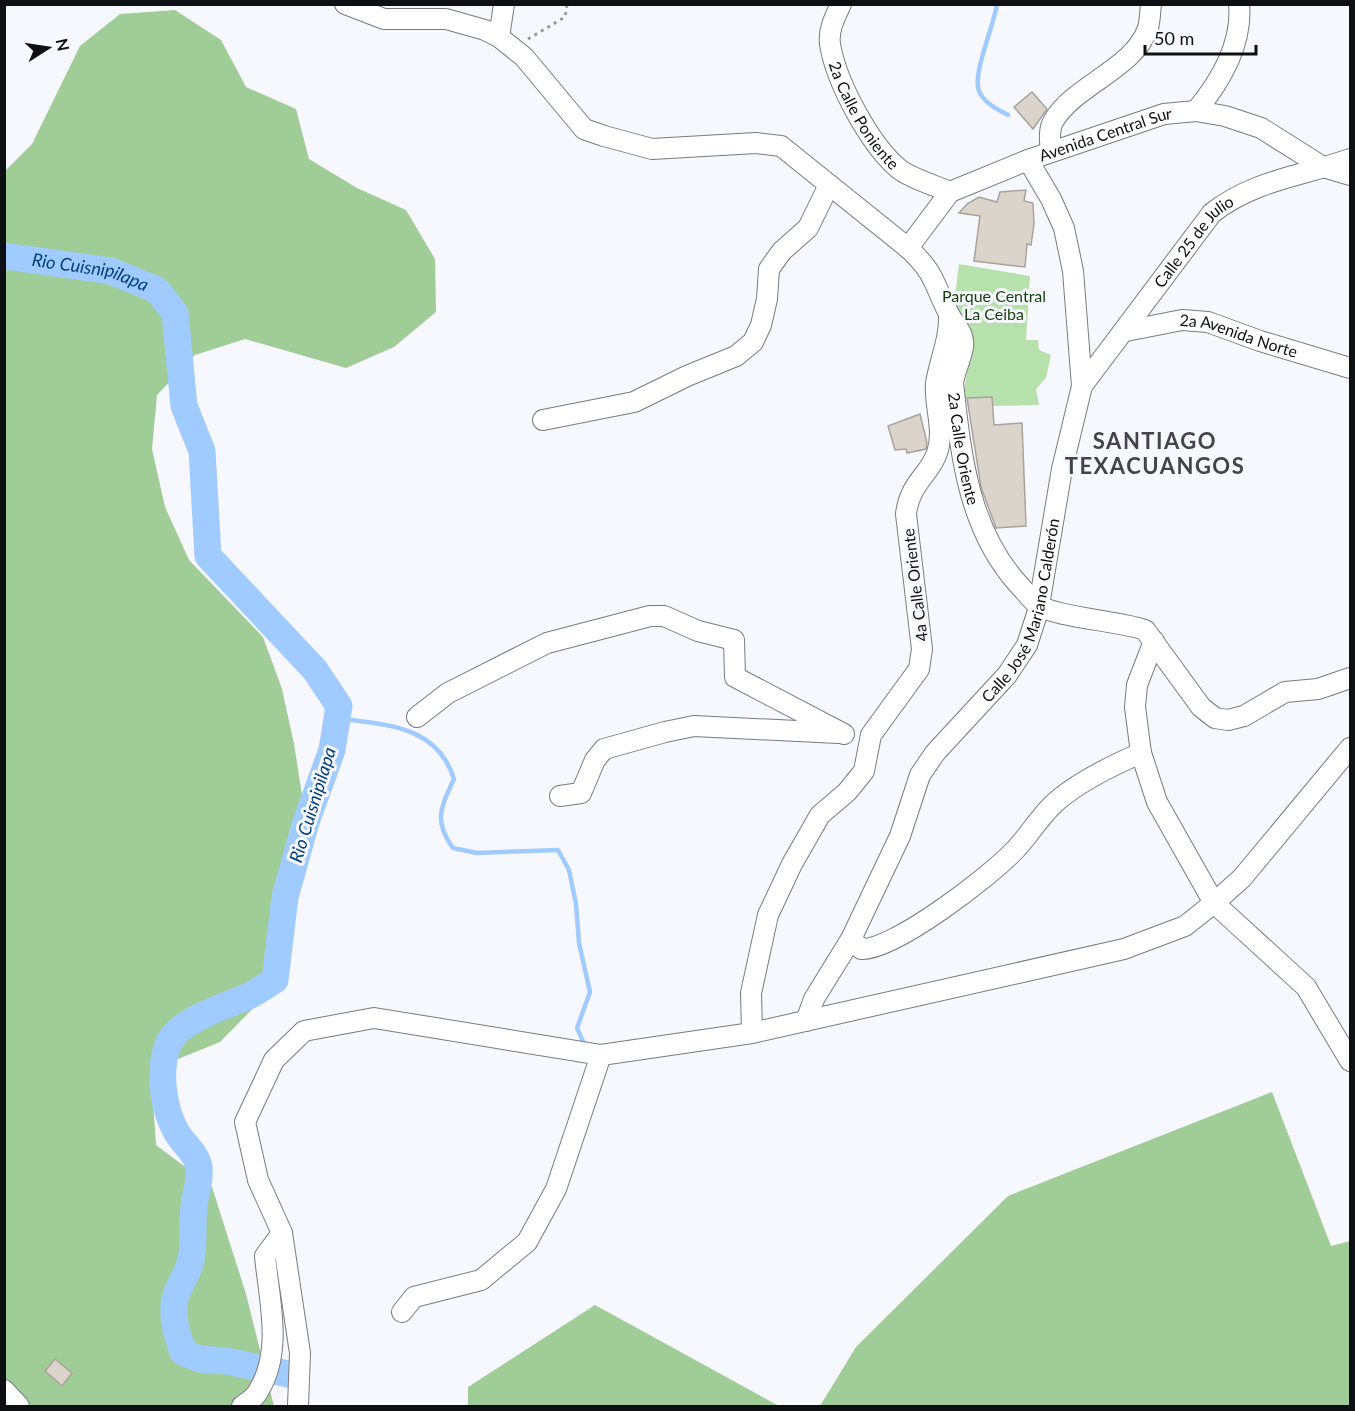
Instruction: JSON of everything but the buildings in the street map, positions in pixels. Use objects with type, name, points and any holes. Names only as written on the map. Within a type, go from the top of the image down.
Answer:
[{"type":"street","points":[[345,4],[384,19],[446,19],[485,30],[507,43]]},
{"type":"street","points":[[504,4],[507,43]]},
{"type":"street","name":"2a Calle Poniente","points":[[841,4],[832,22],[830,44],[845,91],[862,124],[899,169],[950,192]]},
{"type":"street","points":[[1051,152],[1050,135],[1053,121],[1069,104],[1121,62],[1139,43],[1148,28],[1151,4]]},
{"type":"street","points":[[1196,111],[1218,84],[1227,66],[1240,15],[1239,4]]},
{"type":"street","name":"2a Calle Oriente","points":[[507,43],[584,129],[652,149],[756,143],[781,146],[924,263],[936,282],[949,315],[962,335],[963,348],[953,383],[973,506],[989,544],[1008,572],[1039,606]]},
{"type":"street","name":"Avenida Central Sur","points":[[950,192],[1028,160],[1164,114],[1196,111],[1225,116],[1261,128],[1323,168]]},
{"type":"street","name":"Calle 25 de Julio","points":[[1082,386],[1126,331],[1212,213],[1230,198],[1258,185],[1350,159]]},
{"type":"street","name":"Calle José Mariano Calderón","points":[[806,1021],[814,999],[851,939],[900,836],[920,775],[935,753],[1007,675],[1027,645],[1039,606],[1062,469],[1082,386],[1073,271],[1064,228],[1051,199],[1028,160]]},
{"type":"street","points":[[1323,168],[1350,175]]},
{"type":"street","points":[[543,420],[634,402],[687,376],[736,356],[753,342],[761,325],[767,299],[768,268],[782,251],[808,228],[829,185]]},
{"type":"street","points":[[908,248],[950,192]]},
{"type":"street","name":"4a Calle Oriente","points":[[752,1033],[751,993],[768,915],[792,864],[820,815],[847,792],[864,771],[871,735],[919,669],[922,649],[906,514],[908,498],[937,453],[940,435],[936,384],[949,332],[949,315]]},
{"type":"street","name":"2a Avenida Norte","points":[[1126,331],[1182,320],[1208,322],[1260,341],[1350,368]]},
{"type":"street","points":[[1039,606],[1130,624],[1145,630],[1195,699],[1215,718],[1228,720],[1244,716],[1285,692],[1318,689],[1350,678]]},
{"type":"street","points":[[417,717],[448,693],[547,643],[650,616],[664,616],[698,631],[734,640],[735,677],[844,734]]},
{"type":"street","points":[[1154,641],[1137,684],[1135,706],[1141,753],[1156,802],[1214,903],[1306,987],[1350,1061]]},
{"type":"street","points":[[560,796],[581,793],[595,760],[604,749],[694,726],[871,735]]},
{"type":"street","points":[[298,1407],[300,1353],[282,1233],[258,1180],[245,1122],[274,1060],[304,1031],[374,1018],[601,1055],[752,1033],[1124,949],[1185,926],[1214,903],[1242,878],[1350,748]]},
{"type":"street","points":[[851,939],[861,949],[873,950],[892,940],[986,877],[1013,852],[1057,800],[1089,779],[1141,753]]},
{"type":"street","points":[[402,1312],[414,1297],[480,1280],[527,1242],[556,1189],[601,1055]]},
{"type":"street","points":[[242,1407],[259,1392],[274,1343],[265,1256],[282,1233]]},
{"type":"street","points":[[4,1390],[19,1407]]},
{"type":"path","points":[[507,43],[565,17],[567,4]]},
{"type":"green space","points":[[175,10],[221,40],[246,87],[296,109],[309,159],[357,188],[406,210],[435,259],[436,312],[394,347],[346,368],[245,339],[195,355],[157,395],[152,449],[165,507],[189,560],[263,637],[282,689],[303,801],[275,883],[269,992],[220,1042],[151,1070],[156,1145],[212,1187],[246,1294],[274,1406],[5,1406],[5,171],[32,144],[80,46],[120,14]]},
{"type":"green space","name":"Parque Central La Ceiba","points":[[959,264],[1030,276],[1026,340],[1038,340],[1039,350],[1051,355],[1046,378],[1036,389],[1039,405],[993,406],[991,397],[963,398],[973,334],[953,312]]},
{"type":"green space","points":[[1272,1092],[1331,1246],[1350,1241],[1350,1406],[820,1406],[856,1347],[1008,1196]]},
{"type":"green space","points":[[595,1305],[779,1406],[468,1406],[468,1387]]},
{"type":"waterway","points":[[997,4],[978,73],[978,83],[979,91],[984,99],[1008,115]]},
{"type":"waterway","name":"Rio Cuisnipilapa","points":[[4,256],[111,271],[157,290],[175,313],[184,406],[202,451],[208,556],[315,670],[339,706],[332,750],[306,822],[285,897],[275,980],[252,994],[190,1022],[173,1036],[168,1045],[163,1066],[168,1113],[177,1133],[195,1157],[199,1167],[199,1182],[193,1213],[191,1259],[174,1302],[175,1324],[183,1352],[200,1359],[227,1361],[288,1374]]},
{"type":"waterway","points":[[337,718],[391,726],[422,738],[435,748],[446,761],[454,779],[441,814],[443,830],[453,848],[477,853],[558,850],[569,870],[576,904],[579,943],[590,992],[577,1028],[585,1046]]},
{"type":"district","name":"SANTIAGO TEXACUANGOS","points":[[1155,454]]}]
